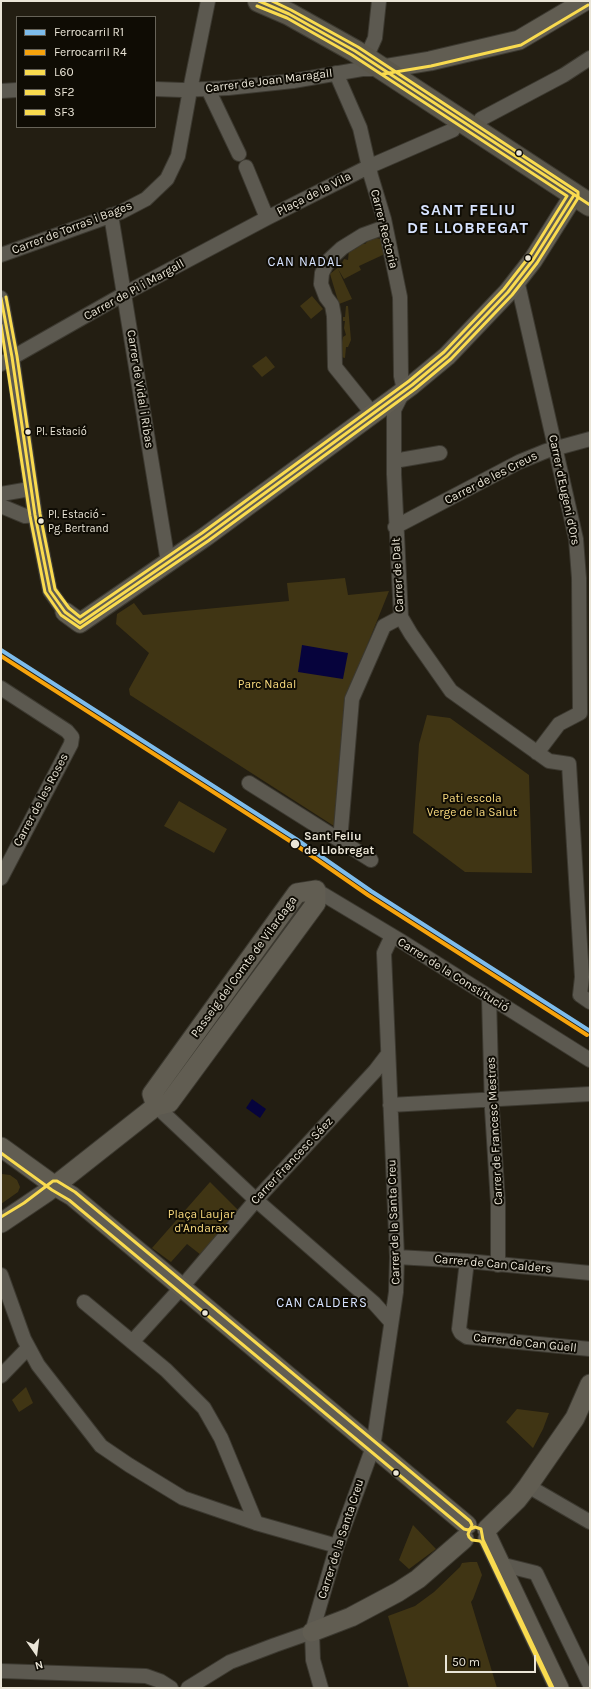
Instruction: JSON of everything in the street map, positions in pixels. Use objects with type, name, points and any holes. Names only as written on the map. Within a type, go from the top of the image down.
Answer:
[{"type":"main road","points":[[259,1],[289,14],[328,35],[582,200]]},
{"type":"street","name":"Carrer de Torras i Bages","points":[[1,255],[111,215],[146,199],[167,179],[178,156],[208,1]]},
{"type":"street","points":[[379,1],[374,64],[430,61],[519,40],[585,1]]},
{"type":"street","points":[[481,119],[564,75],[590,58]]},
{"type":"street","name":"Carrer de Joan Maragall","points":[[156,89],[190,90],[228,88],[293,81],[362,69],[374,64]]},
{"type":"street","name":"Carrer Rectoria","points":[[336,73],[360,128],[368,167],[385,227],[400,297],[401,376],[404,390]]},
{"type":"street","points":[[208,89],[239,154]]},
{"type":"street","points":[[1,91],[16,90]]},
{"type":"street","points":[[368,167],[453,130]]},
{"type":"street","name":"Plaça de la Vila","points":[[246,167],[267,218],[368,167]]},
{"type":"street","points":[[1,298],[6,360],[50,591],[65,612],[80,623],[286,478],[447,356],[508,292],[582,200]]},
{"type":"street","name":"Carrer de Vidal i Ribas","points":[[111,215],[168,562]]},
{"type":"street","name":"Carrer de Pi i Margall","points":[[6,360],[124,294],[267,218]]},
{"type":"street","points":[[372,414],[335,367],[334,316],[332,305],[326,297],[321,284],[322,273],[329,260],[342,248],[363,236],[385,227]]},
{"type":"street","name":"Carrer d'Eugeni d'Ors","points":[[517,280],[576,539],[579,578],[580,714],[559,724],[537,753]]},
{"type":"street","name":"Carrer de Dalt","points":[[340,841],[352,699],[384,626],[401,617],[395,527],[394,410],[404,390]]},
{"type":"street","name":"Carrer de les Creus","points":[[395,527],[519,462],[555,448],[590,439]]},
{"type":"street","points":[[394,461],[440,453]]},
{"type":"street","points":[[1,494],[30,489]]},
{"type":"street","points":[[1,506],[25,516],[35,515]]},
{"type":"street","points":[[401,617],[411,634],[451,691],[549,761],[569,764],[582,977],[585,998]]},
{"type":"street","name":"Carrer de les Roses","points":[[1,688],[67,731],[72,737],[71,744],[4,862],[1,878]]},
{"type":"street","points":[[249,783],[371,860]]},
{"type":"street","name":"Carrer de la Constitució","points":[[316,890],[590,1060]]},
{"type":"street","name":"Passeig del Comte de Vilardaga","points":[[156,1106],[152,1094],[297,893],[316,890]]},
{"type":"street","name":"Carrer de la Santa Creu","points":[[321,1688],[313,1660],[314,1625],[337,1546],[372,1447],[396,1292],[397,1257],[384,953],[392,936]]},
{"type":"street","name":"Carrer de Francesc Mestres","points":[[489,997],[498,1203],[498,1265]]},
{"type":"street","name":"Carrer Francesc Sáez","points":[[132,1342],[182,1287],[256,1200],[375,1071],[388,1054]]},
{"type":"street","points":[[390,1105],[590,1094]]},
{"type":"street","points":[[1,1223],[27,1207],[55,1186],[156,1106],[256,1200],[377,1306],[391,1322]]},
{"type":"street","points":[[1,1147],[55,1186],[72,1196],[477,1535],[501,1566],[559,1688]]},
{"type":"street","name":"Carrer de Can Calders","points":[[397,1257],[466,1261],[590,1273]]},
{"type":"street","name":"Carrer de Can Güell","points":[[466,1261],[459,1329],[460,1335],[467,1337],[590,1349]]},
{"type":"street","points":[[1,1274],[28,1348],[38,1365],[101,1446],[183,1498],[256,1523],[337,1546]]},
{"type":"street","points":[[377,1306],[388,1300],[396,1292]]},
{"type":"street","points":[[84,1302],[166,1370],[204,1408],[221,1438],[256,1523]]},
{"type":"street","points":[[1,1376],[28,1348]]},
{"type":"street","points":[[188,1688],[230,1662],[275,1644],[314,1625],[351,1617],[378,1604],[418,1579],[477,1535],[517,1500],[528,1486],[575,1418],[590,1384]]},
{"type":"street","points":[[528,1486],[590,1522]]},
{"type":"street","points":[[477,1535],[545,1688]]},
{"type":"street","points":[[501,1566],[508,1566],[536,1573],[590,1685]]},
{"type":"street","points":[[1,1671],[146,1676],[160,1681],[171,1688]]},
{"type":"green space","points":[[371,237],[381,239],[387,253],[359,266],[361,270],[344,279],[338,269],[352,299],[339,304],[330,274],[341,265],[344,259],[348,260],[349,250],[357,248],[359,243],[365,244]]},
{"type":"green space","points":[[312,296],[323,309],[311,319],[300,306]]},
{"type":"green space","points":[[346,306],[348,306],[351,340],[348,347],[346,347],[345,358],[341,357],[342,346],[340,342],[342,342],[343,337],[346,335],[344,328],[345,321],[343,321],[343,317],[345,317]]},
{"type":"green space","points":[[266,356],[275,367],[262,377],[252,366]]},
{"type":"green space","name":"Parc Nadal","points":[[345,578],[348,595],[389,591],[352,683],[334,826],[130,695],[129,689],[149,653],[116,624],[117,614],[134,603],[143,615],[289,601],[287,583]]},
{"type":"green space","name":"Pati escola Verge de la Salut","points":[[427,715],[450,718],[529,775],[532,873],[465,872],[413,833],[419,744]]},
{"type":"green space","points":[[179,801],[227,829],[214,853],[164,826]]},
{"type":"green space","points":[[2,1174],[10,1175],[17,1180],[20,1187],[18,1192],[1,1204]]},
{"type":"green space","name":"Plaça Laujar d'Andarax","points":[[210,1182],[239,1211],[201,1255],[187,1244],[171,1262],[152,1248]]},
{"type":"green space","points":[[26,1387],[33,1403],[19,1412],[12,1400]]},
{"type":"green space","points":[[517,1409],[549,1413],[533,1448],[506,1422]]},
{"type":"green space","points":[[413,1525],[436,1549],[409,1569],[399,1560]]},
{"type":"green space","points":[[477,1562],[482,1575],[471,1602],[497,1688],[409,1688],[388,1616],[415,1606],[434,1592],[460,1567],[462,1563]]},
{"type":"shaded area","points":[[302,645],[348,653],[343,679],[298,672]]},
{"type":"shaded area","points":[[252,1099],[266,1109],[260,1118],[246,1108]]},
{"type":"rail line","name":"R1","points":[[1,650],[296,839],[371,891],[590,1031]]},
{"type":"rail line","name":"R4","points":[[1,656],[293,843],[368,895],[587,1035]]},
{"type":"transit line","name":"L60","points":[[259,1],[289,14],[355,51],[590,205]]},
{"type":"transit line","name":"SF2","points":[[1,325],[30,516],[45,592],[61,615],[80,628],[208,541],[415,389],[451,359],[512,295],[537,263],[578,198],[578,192],[358,47],[272,1]]},
{"type":"transit line","name":"SF2","points":[[383,74],[431,66],[521,45],[588,5]]},
{"type":"transit line","name":"SF3","points":[[6,297],[17,356],[40,514],[55,589],[69,608],[80,617],[202,533],[409,381],[444,352],[504,289],[529,257],[567,196],[352,55],[287,18],[257,6]]},
{"type":"transit line","name":"L60","points":[[80,623],[205,537],[412,385],[447,356],[508,292],[533,260],[574,195]]},
{"type":"transit line","name":"L60","points":[[1,298],[12,357],[35,515],[50,591],[65,612],[80,623]]},
{"type":"transit line","name":"SF2","points":[[1,1153],[52,1190],[69,1200],[464,1529],[468,1530],[475,1527],[481,1529],[483,1540],[553,1688]]},
{"type":"transit line","name":"SF3","points":[[1,1217],[24,1203],[53,1181],[57,1181],[75,1192],[470,1521],[472,1525],[468,1534],[469,1537],[472,1540],[480,1541],[482,1543],[550,1686]]},
{"type":"place","name":"Pl. Estació","points":[[28,432]]},
{"type":"place","name":"Pl. Estació - Pg. Bertrand","points":[[41,521]]},
{"type":"place","name":"Sant Feliu de Llobregat","points":[[295,844]]},
{"type":"district","name":"SANT FELIU DE LLOBREGAT","points":[[468,219]]},
{"type":"district","name":"CAN NADAL","points":[[305,262]]},
{"type":"district","name":"CAN CALDERS","points":[[322,1303]]}]
